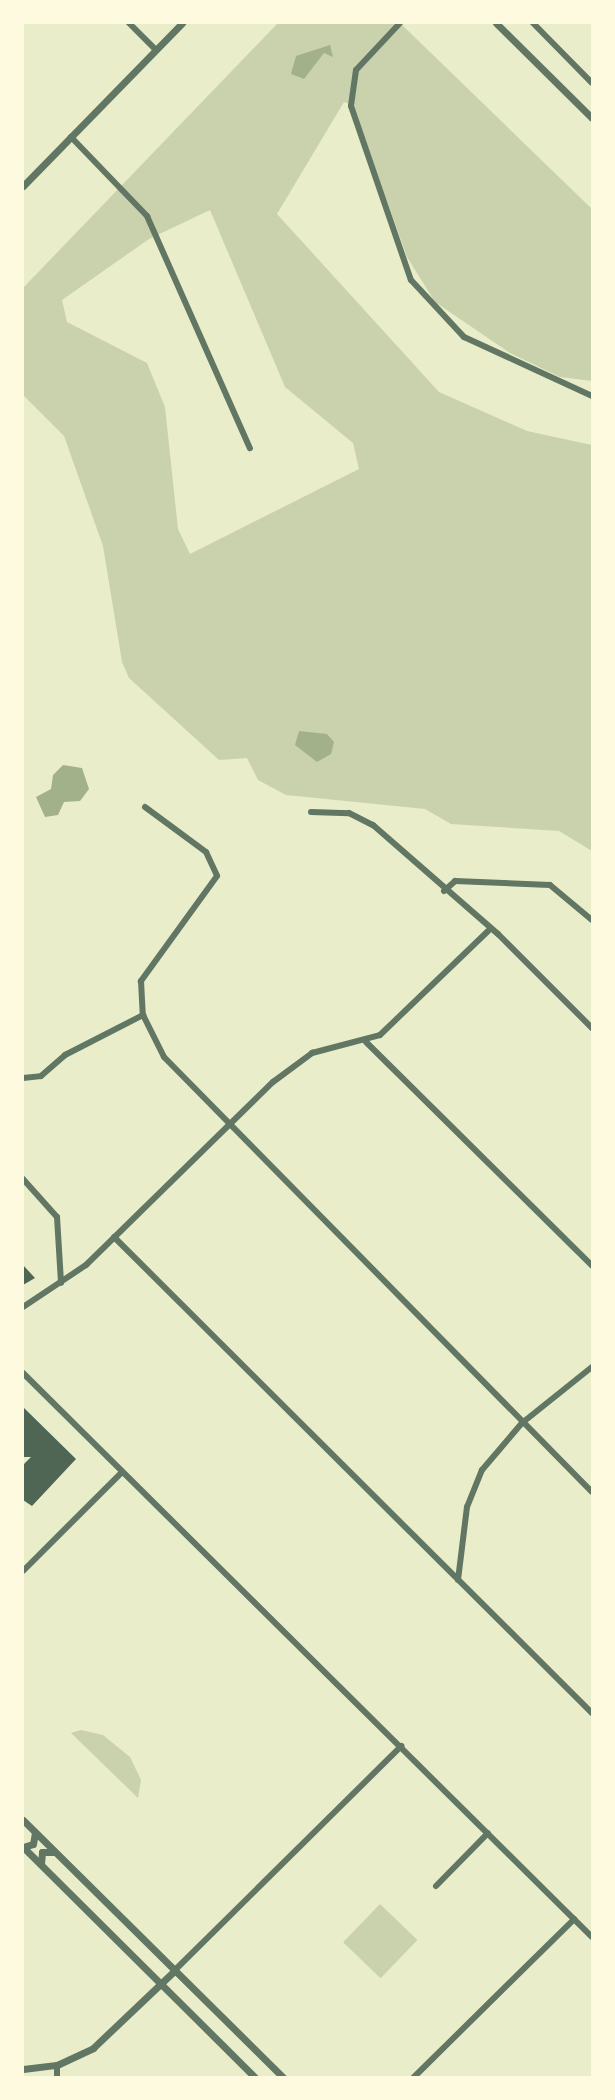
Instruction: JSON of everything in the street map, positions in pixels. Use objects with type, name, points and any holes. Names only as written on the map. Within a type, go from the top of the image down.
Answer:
[{"type":"street","points":[[128,23],[156,50]]},
{"type":"street","points":[[23,186],[182,23]]},
{"type":"street","points":[[400,23],[356,71],[351,106],[411,280],[464,337],[592,396]]},
{"type":"street","points":[[496,23],[592,118]]},
{"type":"street","points":[[533,23],[592,83]]},
{"type":"street","points":[[71,137],[147,216],[250,449]]},
{"type":"street","points":[[145,807],[205,852],[217,876],[147,967],[143,1016],[164,1057],[226,1127],[592,1492]]},
{"type":"street","points":[[311,812],[349,813],[373,825],[592,1028]]},
{"type":"street","points":[[444,891],[455,881],[550,885],[592,920]]},
{"type":"street","points":[[23,1307],[61,1283],[114,1237],[226,1127],[312,1053],[366,1042],[488,931]]},
{"type":"street","points":[[23,1078],[41,1076],[65,1055],[143,1016]]},
{"type":"street","points":[[366,1042],[592,1266]]},
{"type":"street","points":[[23,1179],[57,1217],[61,1283]]},
{"type":"street","points":[[114,1237],[592,1713]]},
{"type":"street","points":[[458,1580],[472,1489],[522,1423],[592,1367]]},
{"type":"street","points":[[23,1373],[592,1937]]},
{"type":"street","points":[[23,1571],[122,1472]]},
{"type":"street","points":[[23,2069],[57,2065],[93,2048],[162,1984],[401,1746]]},
{"type":"street","points":[[23,1820],[283,2077]]},
{"type":"street","points":[[35,1833],[33,1844],[23,1847],[255,2077]]},
{"type":"street","points":[[436,1886],[488,1833]]},
{"type":"street","points":[[41,1865],[42,1853],[54,1852]]},
{"type":"street","points":[[414,2077],[573,1919]]},
{"type":"street","points":[[57,2065],[57,2077]]},
{"type":"shaded area","points":[[278,23],[400,23],[592,209],[592,381],[560,377],[510,353],[435,302],[407,257],[353,105],[344,102],[277,214],[439,392],[527,431],[592,445],[592,851],[559,831],[451,824],[425,809],[286,795],[258,780],[247,758],[219,760],[129,678],[122,662],[103,546],[64,436],[23,395],[23,288]],"holes":[[[210,210],[285,387],[353,443],[359,469],[190,554],[178,529],[165,407],[147,363],[67,322],[62,300],[149,239]]]},
{"type":"shaded area","points":[[330,45],[333,57],[324,53],[304,79],[291,74],[296,56]]},
{"type":"shaded area","points":[[299,731],[327,734],[334,742],[331,754],[317,762],[295,745]]},
{"type":"shaded area","points":[[63,765],[82,768],[89,789],[80,801],[64,802],[58,815],[45,817],[36,797],[51,789],[53,775]]},
{"type":"shaded area","points":[[81,1730],[103,1735],[130,1757],[141,1780],[138,1798],[71,1733]]},
{"type":"shaded area","points":[[380,1904],[417,1940],[381,1978],[343,1942]]},
{"type":"building","points":[[23,1265],[35,1278],[23,1285]]},
{"type":"building","points":[[23,1407],[76,1459],[32,1506],[23,1500],[23,1465],[31,1457],[23,1457]]}]
